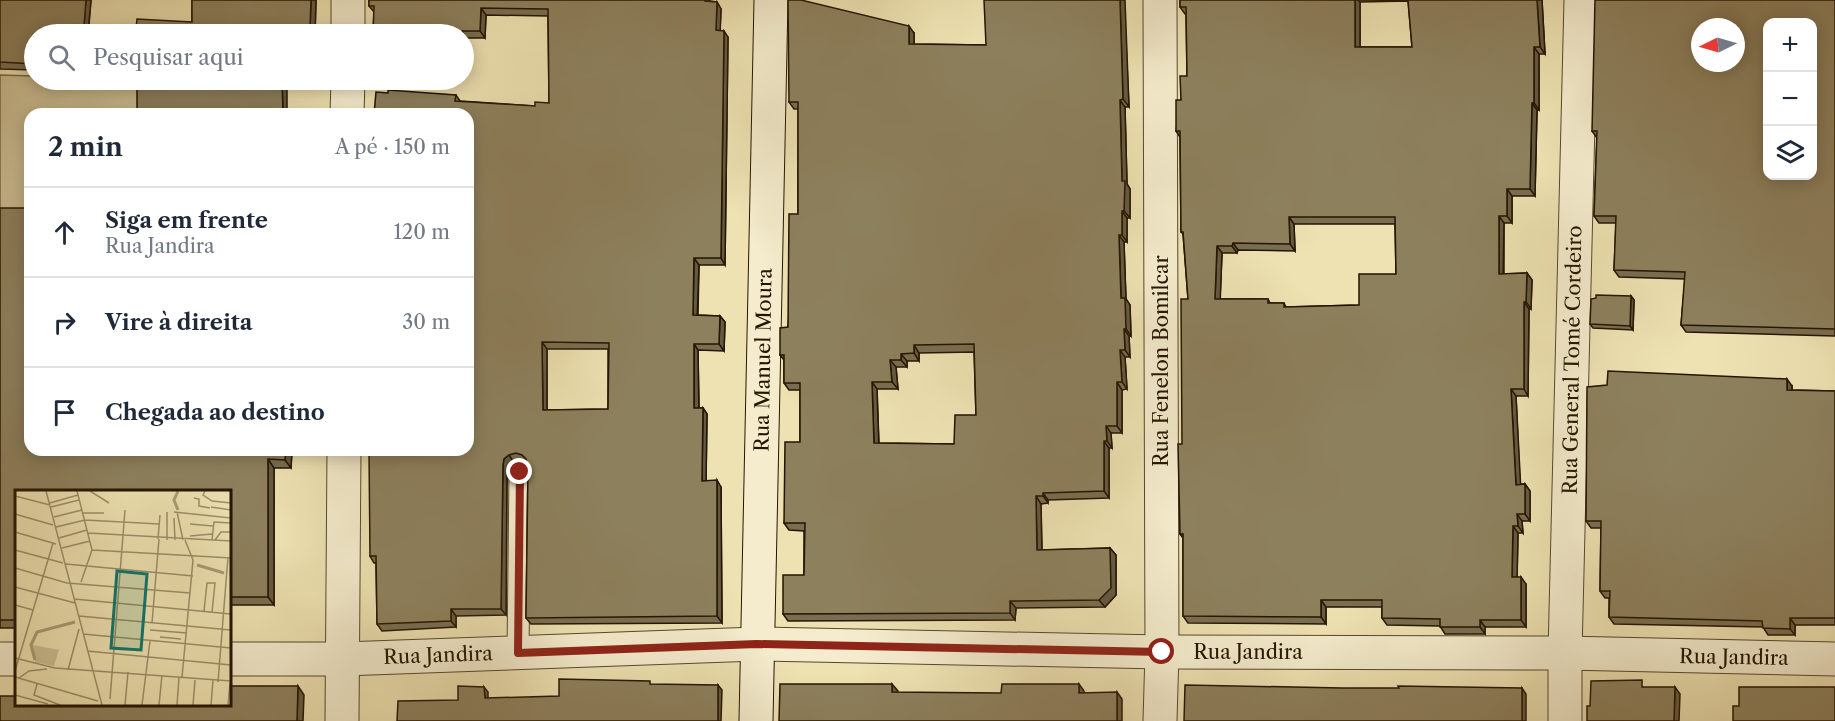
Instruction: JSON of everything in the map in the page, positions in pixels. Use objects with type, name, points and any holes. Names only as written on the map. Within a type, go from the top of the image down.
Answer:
[{"type":"street","points":[[348,0],[348,24]]},
{"type":"street","name":"Rua Manuel Moura","points":[[756,721],[771,0]]},
{"type":"street","name":"Rua Fenelon Bomilcar","points":[[1160,0],[1162,652],[1160,721]]},
{"type":"street","name":"Rua General Tomé Cordeiro","points":[[1565,721],[1581,0]]},
{"type":"street","points":[[347,108],[348,90]]},
{"type":"street","points":[[342,721],[344,456]]},
{"type":"street","name":"Rua Jandira","points":[[231,659],[343,659],[757,644],[1162,652],[1565,653],[1835,659]]},
{"type":"lane","points":[[518,653],[520,472]]},
{"type":"shaded area","points":[[0,75],[24,76],[24,90],[140,90],[139,108],[24,108],[24,210],[0,210]]},
{"type":"building","points":[[0,0],[86,0],[84,24],[24,24],[24,63],[0,62]]},
{"type":"building","points":[[192,0],[311,0],[310,24],[136,24],[137,19],[192,22]]},
{"type":"building","points":[[369,0],[705,0],[717,2],[716,30],[724,31],[721,258],[694,258],[693,315],[720,316],[719,344],[694,344],[694,408],[703,408],[702,481],[717,480],[717,616],[526,618],[528,466],[526,459],[516,453],[504,459],[503,465],[501,609],[451,609],[451,621],[377,624],[376,556],[370,556],[369,456],[474,456],[474,108],[375,108],[376,92],[388,93],[388,90],[456,95],[455,101],[535,106],[535,102],[549,103],[548,9],[481,8],[480,31],[474,31],[474,24],[373,24],[374,6],[369,6]],"holes":[[[542,342],[609,343],[608,409],[543,410]]]},
{"type":"building","points":[[788,0],[801,0],[909,26],[909,44],[986,45],[984,0],[1120,0],[1123,99],[1120,100],[1122,181],[1125,181],[1122,235],[1119,235],[1121,298],[1125,298],[1126,329],[1124,329],[1125,350],[1120,350],[1122,382],[1117,382],[1117,426],[1106,426],[1104,491],[1043,493],[1043,496],[1036,496],[1037,550],[1110,548],[1111,588],[1099,600],[1010,601],[1010,613],[783,614],[783,575],[804,575],[805,523],[784,523],[785,442],[800,442],[800,383],[784,383],[784,355],[780,355],[780,328],[788,327],[789,214],[798,214],[798,102],[789,102]],"holes":[[[974,344],[976,415],[955,415],[954,444],[874,443],[872,382],[892,382],[890,360],[901,360],[901,354],[914,353],[914,345]]]},
{"type":"building","points":[[1180,0],[1355,0],[1355,47],[1412,47],[1408,0],[1537,0],[1540,47],[1534,47],[1530,189],[1507,189],[1507,216],[1499,216],[1499,274],[1527,273],[1526,302],[1524,302],[1524,389],[1511,389],[1516,485],[1525,484],[1525,514],[1517,514],[1518,526],[1513,526],[1512,577],[1521,577],[1521,620],[1480,620],[1480,627],[1440,627],[1440,619],[1382,618],[1382,600],[1321,600],[1321,617],[1183,616],[1183,534],[1180,534],[1178,444],[1182,444],[1181,299],[1188,299],[1183,232],[1181,232],[1180,131],[1176,131],[1176,100],[1181,100],[1180,76],[1187,76],[1186,7],[1180,7]],"holes":[[[1289,217],[1395,217],[1396,274],[1359,274],[1359,305],[1284,307],[1284,303],[1268,303],[1268,299],[1215,299],[1217,246],[1232,246],[1233,243],[1290,244]]]},
{"type":"building","points":[[1595,0],[1835,0],[1835,329],[1681,325],[1685,272],[1614,270],[1616,216],[1594,216],[1597,131],[1592,131]]},
{"type":"building","points":[[137,90],[282,90],[283,108],[137,108]]},
{"type":"building","points":[[0,208],[24,208],[24,456],[285,456],[285,460],[268,459],[268,597],[231,597],[231,490],[15,490],[15,620],[0,620]]},
{"type":"building","points":[[1596,295],[1631,296],[1630,326],[1590,324],[1591,299],[1596,298]]},
{"type":"building","points":[[1608,371],[1787,379],[1787,390],[1835,391],[1835,618],[1790,618],[1790,629],[1763,628],[1762,621],[1609,617],[1610,591],[1600,591],[1601,521],[1586,521],[1587,387],[1607,385]]},
{"type":"building","points":[[559,679],[718,685],[718,721],[397,721],[398,701],[458,700],[458,686],[484,687],[485,698],[559,696]]},
{"type":"building","points":[[1642,680],[1642,687],[1675,687],[1674,721],[1587,721],[1591,681]]},
{"type":"building","points":[[780,684],[892,684],[892,692],[1001,693],[1002,684],[1079,684],[1079,693],[1117,692],[1117,721],[779,721]]},
{"type":"building","points":[[1185,685],[1522,688],[1522,721],[1184,721]]},
{"type":"building","points":[[231,686],[298,686],[297,721],[0,721],[0,696],[15,696],[15,706],[231,706]]},
{"type":"building","points":[[1739,687],[1835,687],[1835,721],[1733,721],[1733,706],[1739,706]]},
{"type":"route","points":[[520,472],[518,653],[757,644],[1162,652]]}]
